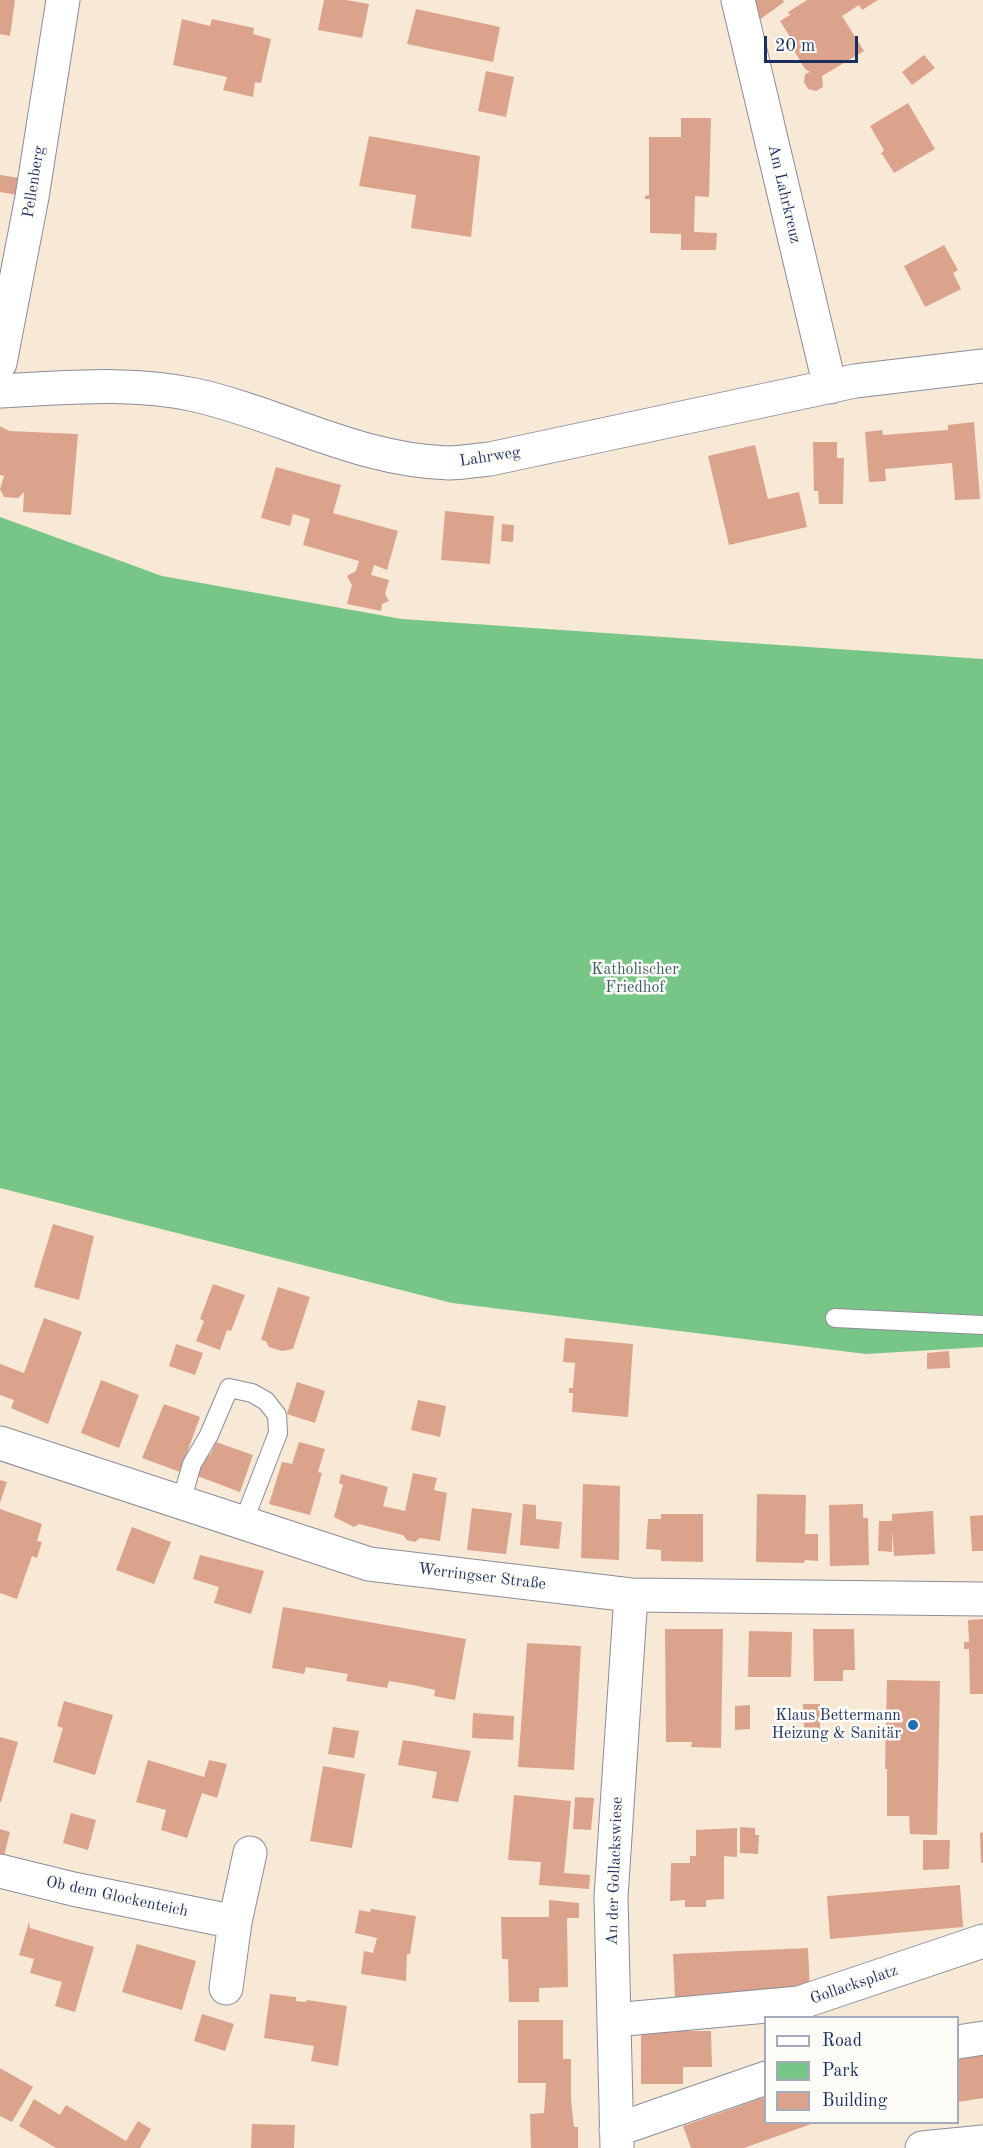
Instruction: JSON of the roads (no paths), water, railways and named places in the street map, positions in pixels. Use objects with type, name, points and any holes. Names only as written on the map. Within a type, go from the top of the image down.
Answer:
[{"type":"street","name":"Pellenberg","points":[[0,363],[32,197],[63,0]]},
{"type":"street","name":"Am Lahrkreuz","points":[[738,0],[830,387]]},
{"type":"street","name":"Lahrweg","points":[[0,392],[112,385],[152,388],[229,403],[369,450],[449,463],[490,459],[855,381],[983,366]]},
{"type":"street","name":"Werringser Straße","points":[[0,1443],[369,1564],[631,1594],[983,1599]]},
{"type":"street","name":"An der Gollackswiese","points":[[617,2139],[610,1897],[631,1594]]},
{"type":"street","points":[[226,1988],[235,1922],[250,1853]]},
{"type":"street","name":"Ob dem Glockenteich","points":[[0,1871],[73,1889],[235,1922]]},
{"type":"street","name":"Gollacksplatz","points":[[614,2020],[799,2003],[983,1941]]},
{"type":"street","points":[[959,2042],[983,2037]]},
{"type":"street","points":[[617,2139],[764,2078]]},
{"type":"street","points":[[922,2148],[983,2142]]},
{"type":"lane","points":[[835,1318],[983,1325]]},
{"type":"lane","points":[[181,1502],[192,1464],[209,1435],[229,1388],[252,1393],[266,1401],[277,1415],[278,1433],[243,1523]]},
{"type":"place","name":"Klaus Bettermann Heizung & Sanitär","points":[[913,1725]]},
{"type":"park label","name":"Katholischer Friedhof","points":[[635,979]]}]
